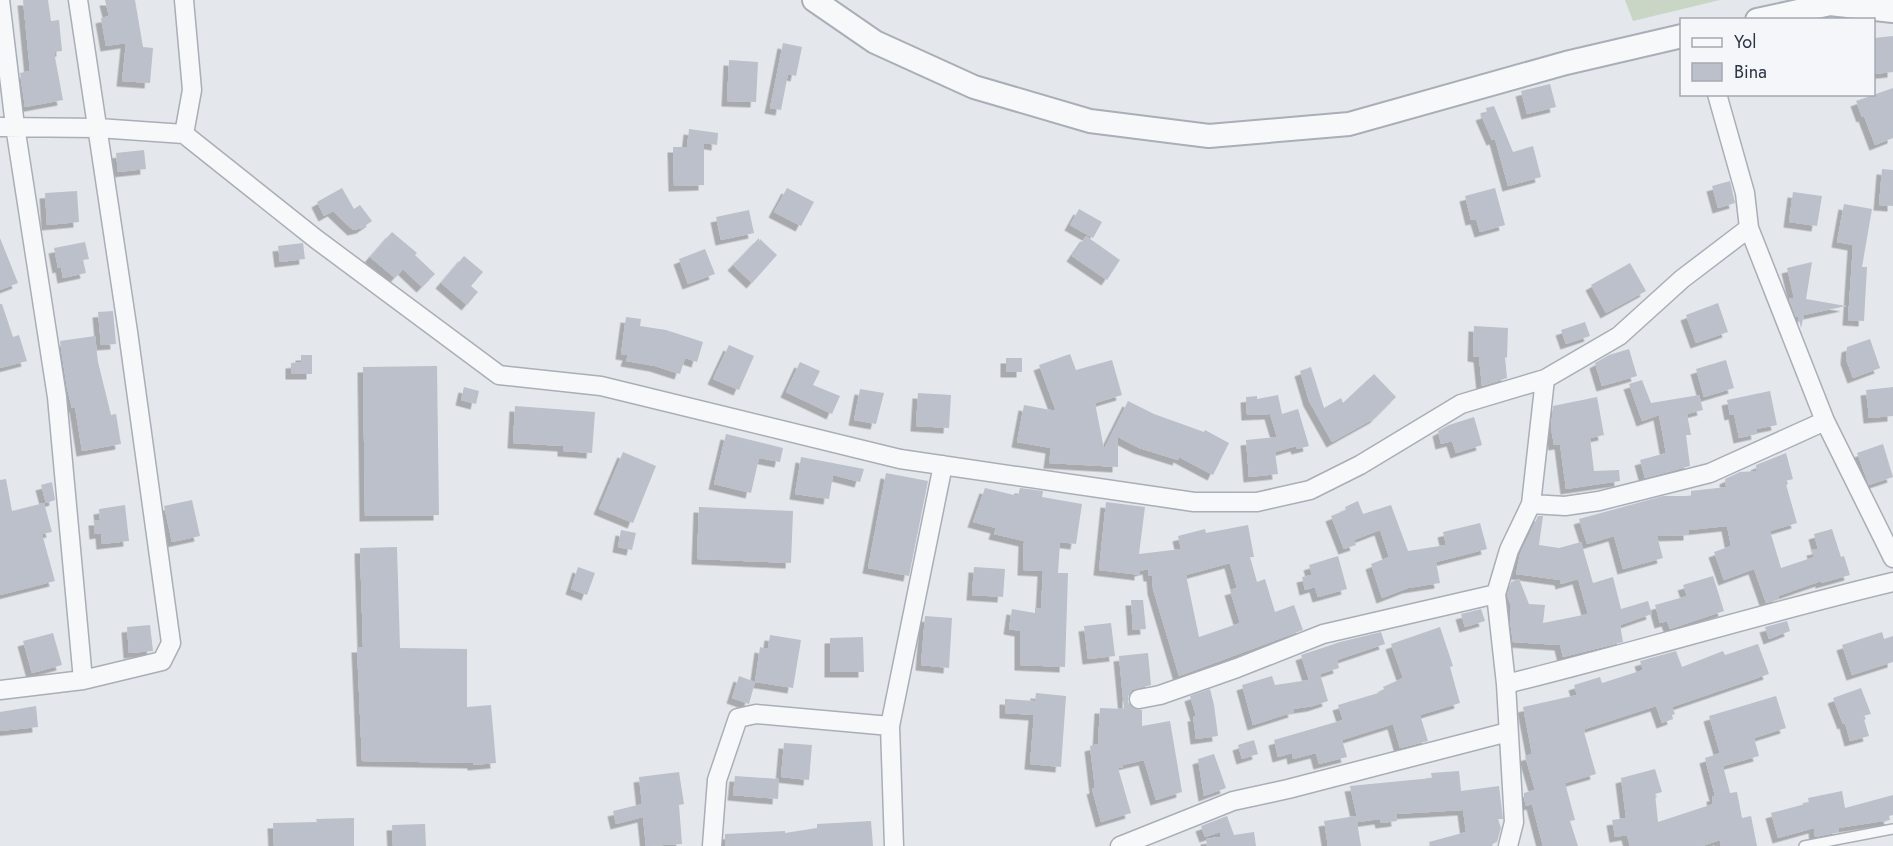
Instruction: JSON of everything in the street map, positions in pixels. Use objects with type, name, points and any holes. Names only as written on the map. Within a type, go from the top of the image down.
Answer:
[{"type":"street","points":[[0,0],[8,127],[57,397],[83,680]]},
{"type":"street","points":[[0,690],[83,680],[162,661],[171,643],[78,0]]},
{"type":"street","points":[[184,0],[192,90],[184,134]]},
{"type":"street","points":[[814,0],[876,42],[974,87],[1089,121],[1209,136],[1349,124],[1566,63],[1680,36]]},
{"type":"street","points":[[1765,18],[1831,2],[1893,11]]},
{"type":"street","points":[[1718,96],[1745,193],[1749,228],[1825,422],[1893,558]]},
{"type":"street","points":[[8,127],[98,128],[184,134],[316,238],[499,375],[601,386],[900,459],[1194,502],[1257,502],[1310,490],[1359,465],[1461,404],[1545,379],[1619,336],[1682,279],[1749,228]]},
{"type":"street","points":[[1510,844],[1514,822],[1506,684],[1496,594],[1509,550],[1531,504],[1545,379]]},
{"type":"street","points":[[1531,504],[1565,506],[1599,501],[1710,473],[1825,422]]},
{"type":"street","points":[[894,846],[890,726],[943,465]]},
{"type":"street","points":[[1506,684],[1893,582]]},
{"type":"street","points":[[1139,699],[1160,695],[1226,672],[1323,634],[1496,594]]},
{"type":"street","points":[[712,846],[717,780],[738,718],[756,714],[890,726]]},
{"type":"street","points":[[1120,846],[1233,801],[1508,732]]},
{"type":"lane","points":[[1804,846],[1893,829]]},
{"type":"green space","points":[[1625,0],[1720,0],[1633,21]]},
{"type":"building","points":[[23,0],[48,0],[51,21],[59,20],[62,51],[54,52],[63,100],[25,107],[20,73],[30,71]]},
{"type":"building","points":[[105,0],[135,0],[143,47],[153,48],[150,83],[122,81],[126,43],[106,46],[101,18],[109,16]]},
{"type":"building","points":[[1893,36],[1893,72],[1875,74],[1875,38]]},
{"type":"building","points":[[783,43],[802,47],[796,76],[788,74],[781,110],[770,108]]},
{"type":"building","points":[[729,60],[758,62],[756,102],[727,101]]},
{"type":"building","points":[[1550,84],[1556,107],[1527,114],[1521,91]]},
{"type":"building","points":[[1893,88],[1893,138],[1875,145],[1856,101]]},
{"type":"building","points":[[1494,106],[1513,152],[1533,146],[1541,177],[1508,186],[1495,139],[1492,140],[1481,115],[1487,113],[1486,108]]},
{"type":"building","points":[[689,129],[718,133],[717,145],[704,143],[704,185],[674,186],[673,147],[687,147]]},
{"type":"building","points":[[144,150],[146,169],[118,172],[116,153]]},
{"type":"building","points":[[1882,169],[1893,170],[1893,206],[1879,205]]},
{"type":"building","points":[[1730,181],[1735,203],[1718,208],[1712,186]]},
{"type":"building","points":[[342,188],[354,209],[360,205],[372,221],[362,228],[353,230],[333,211],[324,216],[317,202]]},
{"type":"building","points":[[787,188],[814,202],[801,226],[774,212]]},
{"type":"building","points":[[1495,188],[1505,225],[1480,232],[1476,219],[1471,220],[1465,196]]},
{"type":"building","points":[[77,191],[79,222],[47,225],[45,193]]},
{"type":"building","points":[[1793,192],[1822,196],[1817,226],[1789,222]]},
{"type":"building","points":[[1844,204],[1872,209],[1862,267],[1867,267],[1864,321],[1848,320],[1853,245],[1837,242]]},
{"type":"building","points":[[1079,209],[1102,222],[1093,238],[1070,225]]},
{"type":"building","points":[[749,210],[754,233],[721,240],[716,217]]},
{"type":"building","points":[[392,232],[417,253],[415,255],[435,274],[422,287],[403,269],[395,278],[370,257]]},
{"type":"building","points":[[1086,236],[1120,260],[1107,280],[1072,256]]},
{"type":"building","points":[[0,238],[18,283],[0,290]]},
{"type":"building","points":[[759,238],[759,242],[760,239],[777,255],[752,283],[733,265]]},
{"type":"building","points":[[85,242],[89,259],[83,260],[86,273],[63,278],[61,267],[58,268],[54,248]]},
{"type":"building","points":[[303,243],[305,259],[280,262],[278,246]]},
{"type":"building","points":[[705,249],[715,274],[688,284],[679,259]]},
{"type":"building","points":[[464,256],[483,272],[471,286],[478,292],[467,305],[441,283]]},
{"type":"building","points":[[1812,262],[1806,299],[1846,306],[1804,315],[1801,328],[1798,316],[1796,317],[1789,299],[1794,298],[1787,268]]},
{"type":"building","points":[[1630,263],[1646,291],[1606,313],[1591,285]]},
{"type":"building","points":[[1718,303],[1728,332],[1696,343],[1686,315]]},
{"type":"building","points":[[0,304],[2,304],[13,337],[19,335],[27,361],[0,368]]},
{"type":"building","points":[[113,311],[116,344],[101,345],[98,312]]},
{"type":"building","points":[[626,317],[641,319],[640,326],[666,330],[703,342],[697,362],[685,358],[680,374],[655,366],[626,361],[628,355],[621,354]]},
{"type":"building","points":[[1585,322],[1590,336],[1566,344],[1561,330]]},
{"type":"building","points":[[1474,326],[1508,328],[1507,358],[1505,357],[1507,378],[1482,386],[1479,357],[1473,356]]},
{"type":"building","points":[[95,336],[98,362],[111,415],[116,414],[121,444],[82,451],[75,407],[72,408],[67,388],[60,341]]},
{"type":"building","points":[[1870,339],[1880,368],[1853,378],[1846,359],[1847,347]]},
{"type":"building","points":[[729,345],[754,356],[739,390],[713,379]]},
{"type":"building","points":[[1629,349],[1637,376],[1602,386],[1595,363],[1609,355]]},
{"type":"building","points":[[1070,354],[1076,370],[1112,360],[1122,395],[1095,403],[1104,449],[1128,401],[1154,414],[1204,432],[1205,430],[1229,443],[1213,475],[1179,457],[1178,460],[1139,448],[1118,437],[1118,467],[1049,463],[1051,448],[1017,442],[1024,405],[1056,411],[1039,365]]},
{"type":"building","points":[[301,355],[312,355],[312,374],[291,374],[291,363],[301,362]]},
{"type":"building","points":[[1006,358],[1022,358],[1022,372],[1006,372]]},
{"type":"building","points":[[1726,360],[1734,388],[1704,397],[1696,369]]},
{"type":"building","points":[[800,362],[820,371],[813,385],[840,396],[832,414],[786,392]]},
{"type":"building","points":[[437,366],[439,515],[365,516],[363,367]]},
{"type":"building","points":[[1311,367],[1324,408],[1341,398],[1343,403],[1374,374],[1396,397],[1375,418],[1332,442],[1309,401],[1300,371]]},
{"type":"building","points":[[1642,380],[1651,403],[1699,395],[1703,410],[1687,414],[1691,435],[1686,435],[1690,466],[1645,478],[1640,460],[1666,453],[1659,415],[1642,421],[1629,384]]},
{"type":"building","points":[[464,387],[479,391],[476,404],[461,400]]},
{"type":"building","points":[[1893,387],[1893,416],[1869,418],[1866,390]]},
{"type":"building","points":[[860,389],[884,393],[876,424],[854,420]]},
{"type":"building","points":[[1770,391],[1777,425],[1756,429],[1757,434],[1739,438],[1734,414],[1730,415],[1727,400]]},
{"type":"building","points":[[918,393],[951,395],[949,428],[916,426]]},
{"type":"building","points":[[1278,395],[1282,414],[1298,409],[1309,446],[1297,449],[1296,446],[1275,452],[1278,474],[1249,477],[1246,440],[1277,437],[1270,414],[1247,415],[1246,397],[1257,396],[1257,399]]},
{"type":"building","points":[[1597,397],[1604,435],[1590,438],[1594,471],[1619,470],[1620,481],[1566,489],[1560,444],[1554,445],[1551,428],[1553,406]]},
{"type":"building","points":[[515,406],[595,412],[592,453],[563,451],[563,446],[513,443]]},
{"type":"building","points":[[1474,417],[1482,445],[1456,453],[1452,441],[1441,444],[1438,431]]},
{"type":"building","points":[[726,434],[783,448],[780,462],[759,458],[751,493],[714,484]]},
{"type":"building","points":[[1883,444],[1893,477],[1869,485],[1857,453]]},
{"type":"building","points":[[623,452],[656,466],[633,523],[599,509]]},
{"type":"building","points":[[1786,453],[1793,479],[1785,481],[1797,523],[1770,531],[1781,568],[1814,557],[1812,550],[1818,549],[1814,534],[1832,529],[1841,557],[1844,556],[1850,575],[1821,583],[1821,581],[1778,596],[1779,599],[1766,603],[1754,569],[1724,580],[1714,552],[1731,546],[1727,526],[1689,530],[1689,535],[1657,536],[1663,558],[1623,569],[1614,536],[1587,544],[1579,519],[1663,496],[1691,496],[1691,491],[1726,487],[1725,479],[1740,472],[1757,471],[1756,465]]},
{"type":"building","points":[[801,457],[864,469],[860,482],[833,475],[829,499],[795,494]]},
{"type":"building","points":[[886,473],[928,481],[909,576],[868,568]]},
{"type":"building","points":[[6,479],[12,511],[44,503],[52,532],[42,534],[55,581],[0,595],[0,480]]},
{"type":"building","points":[[52,482],[55,500],[46,503],[41,485]]},
{"type":"building","points":[[985,488],[1018,496],[1020,488],[1043,491],[1042,497],[1082,504],[1076,544],[1060,542],[1058,573],[1068,573],[1065,667],[1020,665],[1020,631],[1009,629],[1012,609],[1035,613],[1035,608],[1041,608],[1043,571],[1023,570],[1024,541],[994,534],[996,528],[973,522]]},
{"type":"building","points":[[192,500],[200,536],[172,542],[164,506]]},
{"type":"building","points":[[1358,501],[1363,514],[1391,505],[1408,551],[1446,545],[1443,532],[1480,523],[1487,549],[1436,562],[1440,583],[1408,588],[1382,598],[1371,564],[1389,557],[1380,530],[1354,540],[1356,545],[1344,549],[1331,516],[1346,510],[1345,507]]},
{"type":"building","points":[[1106,502],[1145,507],[1139,554],[1181,549],[1178,536],[1205,529],[1206,533],[1248,525],[1254,557],[1250,557],[1257,582],[1265,579],[1275,612],[1294,605],[1303,630],[1179,676],[1153,589],[1152,576],[1149,576],[1148,569],[1140,571],[1140,575],[1099,570]],"holes":[[[1230,563],[1237,588],[1230,590],[1240,623],[1199,637],[1186,575]]]},
{"type":"building","points":[[125,505],[129,541],[102,544],[101,533],[95,534],[94,520],[100,520],[99,509]]},
{"type":"building","points":[[699,507],[793,511],[791,563],[697,559]]},
{"type":"building","points":[[1538,516],[1543,516],[1539,545],[1559,548],[1581,542],[1593,583],[1613,577],[1621,609],[1648,601],[1652,614],[1620,625],[1623,642],[1563,657],[1560,645],[1513,642],[1510,621],[1511,606],[1507,595],[1511,582],[1519,579],[1529,604],[1545,605],[1543,623],[1588,614],[1578,579],[1561,584],[1560,580],[1516,574],[1520,554]]},
{"type":"building","points":[[621,530],[636,533],[632,550],[618,547]]},
{"type":"building","points":[[397,547],[400,648],[467,649],[467,707],[491,705],[496,763],[473,765],[473,763],[362,761],[357,647],[363,647],[360,548]]},
{"type":"building","points":[[1338,556],[1347,589],[1318,597],[1315,587],[1305,590],[1302,577],[1312,575],[1309,565]]},
{"type":"building","points":[[578,567],[595,573],[587,595],[571,589]]},
{"type":"building","points":[[974,567],[1005,569],[1003,597],[972,595]]},
{"type":"building","points":[[1713,576],[1724,611],[1670,629],[1667,621],[1660,623],[1655,605],[1687,596],[1683,585]]},
{"type":"building","points":[[1131,600],[1143,600],[1146,629],[1133,630]]},
{"type":"building","points":[[1481,609],[1485,621],[1465,627],[1461,614]]},
{"type":"building","points":[[925,616],[952,618],[949,668],[921,665]]},
{"type":"building","points":[[1787,621],[1790,631],[1769,639],[1765,627]]},
{"type":"building","points":[[1111,623],[1115,656],[1088,659],[1084,626]]},
{"type":"building","points":[[150,625],[153,651],[129,653],[127,627]]},
{"type":"building","points":[[1440,627],[1453,666],[1450,667],[1460,703],[1420,715],[1428,741],[1400,748],[1393,724],[1342,740],[1347,757],[1319,764],[1316,753],[1293,759],[1292,753],[1278,757],[1274,740],[1343,720],[1338,705],[1385,691],[1383,687],[1403,678],[1391,644]]},
{"type":"building","points":[[1381,632],[1385,644],[1337,660],[1339,668],[1320,674],[1328,701],[1293,709],[1294,712],[1253,725],[1242,685],[1272,676],[1275,685],[1309,680],[1301,655]]},
{"type":"building","points":[[1882,632],[1884,639],[1893,636],[1893,662],[1852,675],[1842,645]]},
{"type":"building","points":[[53,633],[62,665],[32,673],[23,641]]},
{"type":"building","points":[[770,635],[801,640],[793,688],[755,682],[760,647],[768,649]]},
{"type":"building","points":[[863,637],[864,672],[830,672],[830,638]]},
{"type":"building","points":[[1758,644],[1769,674],[1672,707],[1675,714],[1672,715],[1673,719],[1662,723],[1656,706],[1585,729],[1596,774],[1565,783],[1575,820],[1570,821],[1578,846],[1543,846],[1532,804],[1526,806],[1524,798],[1524,793],[1535,790],[1525,756],[1532,754],[1523,707],[1577,695],[1574,685],[1600,677],[1602,683],[1643,670],[1640,661],[1676,651],[1682,667],[1723,651],[1725,655]]},
{"type":"building","points":[[1148,653],[1151,685],[1132,690],[1128,696],[1128,702],[1135,709],[1142,710],[1142,726],[1170,721],[1182,792],[1156,800],[1144,760],[1123,765],[1123,768],[1118,768],[1131,813],[1101,822],[1092,789],[1095,788],[1090,746],[1098,744],[1100,708],[1124,709],[1119,656]]},
{"type":"building","points":[[739,676],[755,682],[749,704],[732,698]]},
{"type":"building","points":[[1861,688],[1871,714],[1863,716],[1869,736],[1850,741],[1845,723],[1843,724],[1833,698]]},
{"type":"building","points":[[1210,689],[1218,736],[1196,739],[1193,716],[1196,716],[1190,696]]},
{"type":"building","points":[[1036,693],[1066,696],[1061,767],[1030,764],[1034,715],[1005,713],[1005,699],[1035,701]]},
{"type":"building","points":[[1776,696],[1786,728],[1754,738],[1759,756],[1723,766],[1730,793],[1737,792],[1742,818],[1751,816],[1757,846],[1721,846],[1720,840],[1702,846],[1630,846],[1627,835],[1615,837],[1612,820],[1626,818],[1621,778],[1655,769],[1662,792],[1655,794],[1658,822],[1713,804],[1712,796],[1715,796],[1705,758],[1720,753],[1709,716]]},
{"type":"building","points":[[36,706],[38,727],[0,731],[0,712]]},
{"type":"building","points":[[1254,740],[1258,754],[1242,759],[1238,745]]},
{"type":"building","points":[[784,743],[812,745],[809,780],[781,777]]},
{"type":"building","points":[[1214,754],[1226,788],[1204,796],[1198,759]]},
{"type":"building","points":[[1459,771],[1461,791],[1499,786],[1503,819],[1498,819],[1501,828],[1497,842],[1492,846],[1430,846],[1429,842],[1466,832],[1463,810],[1396,814],[1397,821],[1381,823],[1380,819],[1358,822],[1350,786],[1432,778],[1431,773]]},
{"type":"building","points":[[679,772],[684,804],[679,805],[682,844],[646,846],[643,817],[616,824],[613,811],[642,804],[639,777]]},
{"type":"building","points":[[735,776],[779,779],[778,799],[733,795]]},
{"type":"building","points":[[1842,791],[1845,808],[1893,795],[1893,815],[1889,816],[1890,820],[1838,828],[1839,832],[1815,837],[1814,828],[1778,838],[1771,813],[1809,803],[1808,798]]},
{"type":"building","points":[[1227,816],[1234,835],[1254,832],[1256,846],[1207,846],[1206,839],[1221,837],[1220,832],[1205,837],[1201,826]]},
{"type":"building","points":[[1356,816],[1361,846],[1328,846],[1324,821]]},
{"type":"building","points":[[354,818],[354,846],[274,846],[273,823]]},
{"type":"building","points":[[871,821],[873,846],[725,846],[725,834],[785,831],[785,833],[817,828],[817,824]]},
{"type":"building","points":[[425,824],[426,846],[393,846],[392,825]]}]
